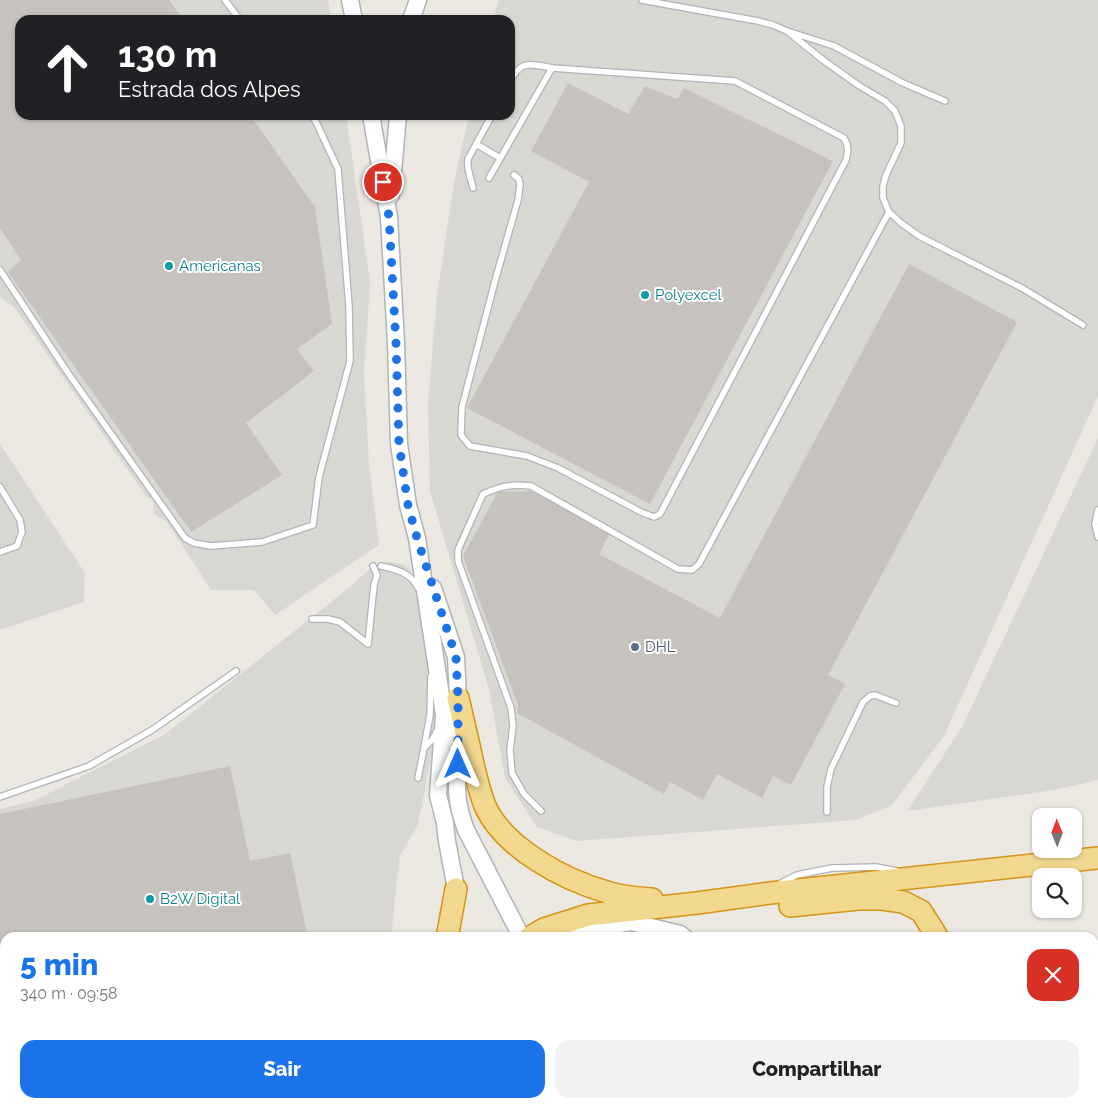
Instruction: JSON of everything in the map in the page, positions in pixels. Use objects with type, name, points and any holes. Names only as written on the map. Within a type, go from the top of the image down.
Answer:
[{"type":"highway","points":[[458,698],[474,774],[486,807],[498,826],[513,842],[531,856],[561,874],[608,893],[631,898],[697,903]]},
{"type":"highway","points":[[540,932],[588,915],[923,876],[1098,858]]},
{"type":"highway","points":[[448,932],[456,889]]},
{"type":"highway","points":[[631,922],[858,899],[882,899],[904,902],[922,910],[935,932]]},
{"type":"main road","points":[[413,15],[418,0]]},
{"type":"main road","points":[[372,120],[389,217],[399,444],[408,505],[456,657],[458,806],[466,830],[519,932]]},
{"type":"main road","points":[[389,217],[398,120]]},
{"type":"main road","points":[[417,538],[444,716],[438,795],[445,823],[456,889],[456,932]]},
{"type":"main road","points":[[576,932],[631,922],[672,932]]},
{"type":"lane","points":[[225,0],[236,15]]},
{"type":"lane","points":[[646,0],[773,25],[834,46],[903,83],[944,101]]},
{"type":"lane","points":[[788,31],[823,60],[884,101],[895,111],[901,126],[901,143],[886,175],[883,186],[883,198],[889,212],[901,224],[919,236],[1022,288],[1083,325]]},
{"type":"lane","points":[[514,175],[519,179],[520,185],[518,200],[462,407],[461,435],[470,446],[527,456],[558,468],[654,517],[660,514],[846,160],[848,143],[844,138],[735,81],[552,68],[529,64],[521,66],[515,71]]},
{"type":"lane","points":[[489,178],[552,68]]},
{"type":"lane","points":[[0,270],[68,373],[185,538],[194,543],[211,546],[262,542],[312,525],[320,477],[350,361],[349,306],[338,169],[314,120]]},
{"type":"lane","points":[[473,188],[467,164],[468,159],[489,120]]},
{"type":"lane","points":[[476,144],[500,158]]},
{"type":"lane","points":[[541,811],[524,794],[512,772],[510,750],[513,726],[511,708],[458,561],[458,550],[483,494],[501,486],[519,484],[531,486],[678,570],[692,570],[699,564],[889,212]]},
{"type":"lane","points":[[0,487],[20,520],[22,532],[17,546],[0,552]]},
{"type":"lane","points":[[1098,510],[1095,524],[1098,537]]},
{"type":"lane","points":[[312,619],[328,619],[340,622],[368,644],[374,585],[377,574],[374,566]]},
{"type":"lane","points":[[381,566],[396,570],[408,576],[416,583],[429,632],[431,661],[430,715],[418,778]]},
{"type":"lane","points":[[0,797],[89,766],[152,730],[236,670]]},
{"type":"lane","points":[[827,812],[827,787],[831,769],[863,702],[870,696],[875,696],[896,703]]},
{"type":"lane","points":[[424,748],[432,740],[444,716]]},
{"type":"shaded area","name":"Americanas","points":[[0,0],[328,0],[330,15],[15,15],[15,120],[347,120],[370,282],[364,373],[369,465],[379,545],[275,615],[254,590],[211,590],[167,522],[154,514],[153,499],[147,497],[14,307],[0,297]]},
{"type":"shaded area","points":[[499,0],[1098,0],[1098,396],[944,736],[892,805],[856,820],[576,841],[537,827],[505,778],[489,689],[430,491],[428,406],[437,295],[454,183],[468,120],[515,120],[515,15],[494,15]]},
{"type":"shaded area","points":[[1098,438],[1098,780],[1054,790],[907,811],[962,727]]},
{"type":"shaded area","points":[[0,444],[85,573],[84,602],[0,630]]},
{"type":"shaded area","points":[[388,562],[404,564],[410,570],[435,640],[440,710],[418,825],[400,855],[392,932],[0,932],[0,809],[33,801],[164,735],[351,586],[373,566]]},
{"type":"building","name":"Americanas","points":[[0,0],[169,0],[180,15],[15,15],[15,120],[254,120],[315,207],[332,324],[297,349],[314,371],[246,423],[282,475],[191,532],[8,272],[21,260],[0,228]]},
{"type":"building","name":"Polyexcel","points":[[568,83],[628,114],[645,86],[677,99],[684,88],[833,161],[650,504],[467,408],[589,182],[531,151]]},
{"type":"building","points":[[909,264],[1017,322],[828,675],[845,684],[791,785],[773,776],[762,798],[717,774],[703,800],[670,782],[664,794],[517,713],[518,705],[463,556],[498,492],[531,491],[610,533],[599,554],[720,618]]},
{"type":"building","name":"B2W Digital","points":[[230,766],[250,861],[290,853],[307,932],[0,932],[0,814]]},
{"type":"place","name":"Americanas","points":[[169,266]]},
{"type":"place","name":"Polyexcel","points":[[645,295]]},
{"type":"place","name":"DHL","points":[[635,647]]},
{"type":"place","name":"B2W Digital","points":[[150,899]]},
{"type":"route","points":[[383,182],[389,217],[399,444],[408,505],[456,657],[458,764]]}]
